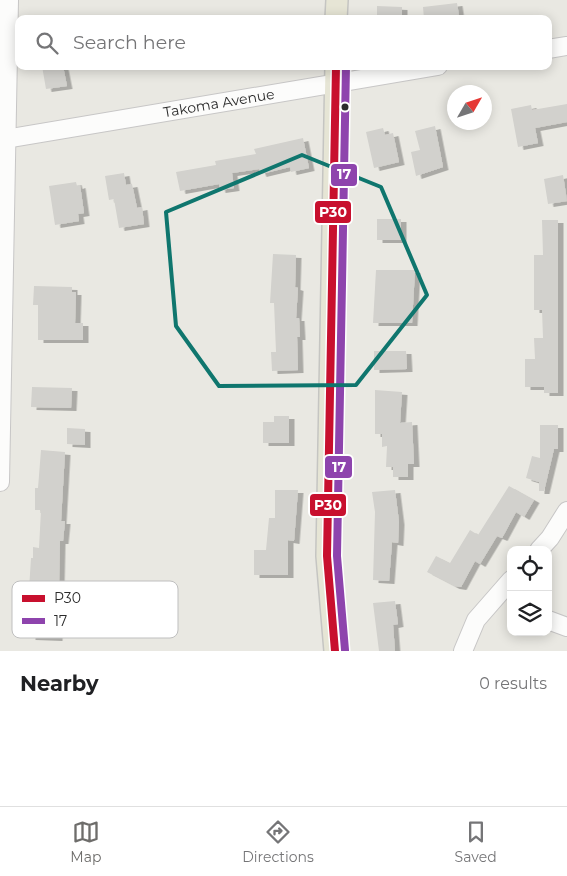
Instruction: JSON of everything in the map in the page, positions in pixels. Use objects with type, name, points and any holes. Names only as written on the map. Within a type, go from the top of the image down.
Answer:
[{"type":"main road","points":[[336,15],[337,0]]},
{"type":"main road","points":[[335,651],[327,556],[336,74]]},
{"type":"street","points":[[0,482],[2,140],[9,0]]},
{"type":"street","points":[[552,48],[567,46]]},
{"type":"street","name":"Takoma Avenue","points":[[2,140],[336,74],[387,70]]},
{"type":"street","points":[[543,546],[567,511]]},
{"type":"street","points":[[463,651],[476,620],[507,587]]},
{"type":"street","points":[[552,621],[567,627]]},
{"type":"highlighted area","points":[[302,155],[381,187],[427,295],[356,385],[219,386],[176,326],[166,212]]},
{"type":"building","points":[[457,3],[459,15],[424,15],[423,7]]},
{"type":"building","points":[[377,6],[402,7],[402,15],[377,15]]},
{"type":"building","points":[[43,70],[64,70],[67,86],[46,89]]},
{"type":"building","points":[[567,104],[567,122],[535,128],[538,143],[518,147],[511,109],[531,105],[532,110]]},
{"type":"building","points":[[435,126],[443,167],[416,176],[411,152],[420,150],[415,131]]},
{"type":"building","points":[[383,128],[385,135],[393,133],[399,162],[374,168],[366,132]]},
{"type":"building","points":[[303,138],[309,168],[291,172],[290,167],[261,174],[259,169],[232,173],[234,188],[220,190],[219,184],[180,191],[176,172],[216,165],[215,161],[256,154],[254,149]]},
{"type":"building","points":[[124,173],[126,185],[132,184],[137,208],[142,207],[144,224],[119,228],[114,199],[109,200],[105,176]]},
{"type":"building","points":[[563,175],[567,201],[548,204],[544,179]]},
{"type":"building","points":[[76,182],[77,186],[80,185],[84,213],[78,214],[79,221],[55,225],[49,186]]},
{"type":"building","points":[[377,219],[401,219],[401,240],[377,240]]},
{"type":"building","points":[[542,220],[558,220],[558,393],[544,393],[544,387],[525,387],[525,359],[535,359],[534,338],[543,338],[542,310],[534,310],[534,255],[543,255]]},
{"type":"building","points":[[273,254],[296,255],[295,287],[298,288],[296,318],[299,318],[300,337],[297,337],[298,370],[272,371],[271,352],[276,352],[274,303],[270,303]]},
{"type":"building","points":[[376,270],[415,270],[412,323],[373,323]]},
{"type":"building","points":[[34,286],[72,287],[72,292],[76,292],[75,323],[83,323],[83,340],[38,340],[38,305],[33,305]]},
{"type":"building","points":[[374,351],[406,351],[407,369],[374,370]]},
{"type":"building","points":[[32,387],[72,388],[71,408],[31,407]]},
{"type":"building","points":[[375,390],[402,392],[400,423],[412,422],[414,464],[408,464],[408,477],[393,477],[393,467],[386,467],[387,446],[382,447],[382,434],[375,434]]},
{"type":"building","points":[[274,416],[289,416],[289,443],[263,443],[263,422],[274,422]]},
{"type":"building","points":[[540,425],[558,425],[558,449],[554,449],[544,491],[539,491],[539,482],[526,478],[532,456],[540,458]]},
{"type":"building","points":[[67,428],[85,429],[85,445],[67,444]]},
{"type":"building","points":[[41,450],[65,452],[61,521],[65,521],[63,541],[60,541],[59,581],[30,581],[33,547],[39,548],[41,510],[35,510],[35,488],[38,488]]},
{"type":"building","points":[[509,486],[534,500],[524,517],[516,512],[502,538],[497,536],[480,564],[475,561],[461,587],[454,586],[427,572],[436,556],[450,563],[470,530],[478,535]]},
{"type":"building","points":[[275,490],[298,490],[294,541],[288,540],[288,575],[254,575],[254,550],[266,550],[269,518],[275,518]]},
{"type":"building","points":[[395,490],[399,522],[398,543],[392,542],[389,581],[373,580],[375,512],[372,492]]},
{"type":"building","points":[[395,601],[398,624],[393,625],[395,651],[379,651],[373,603]]},
{"type":"transit line","name":"P30","points":[[335,651],[327,556],[336,70]]},
{"type":"transit line","name":"17","points":[[345,650],[337,556],[346,70]]}]
